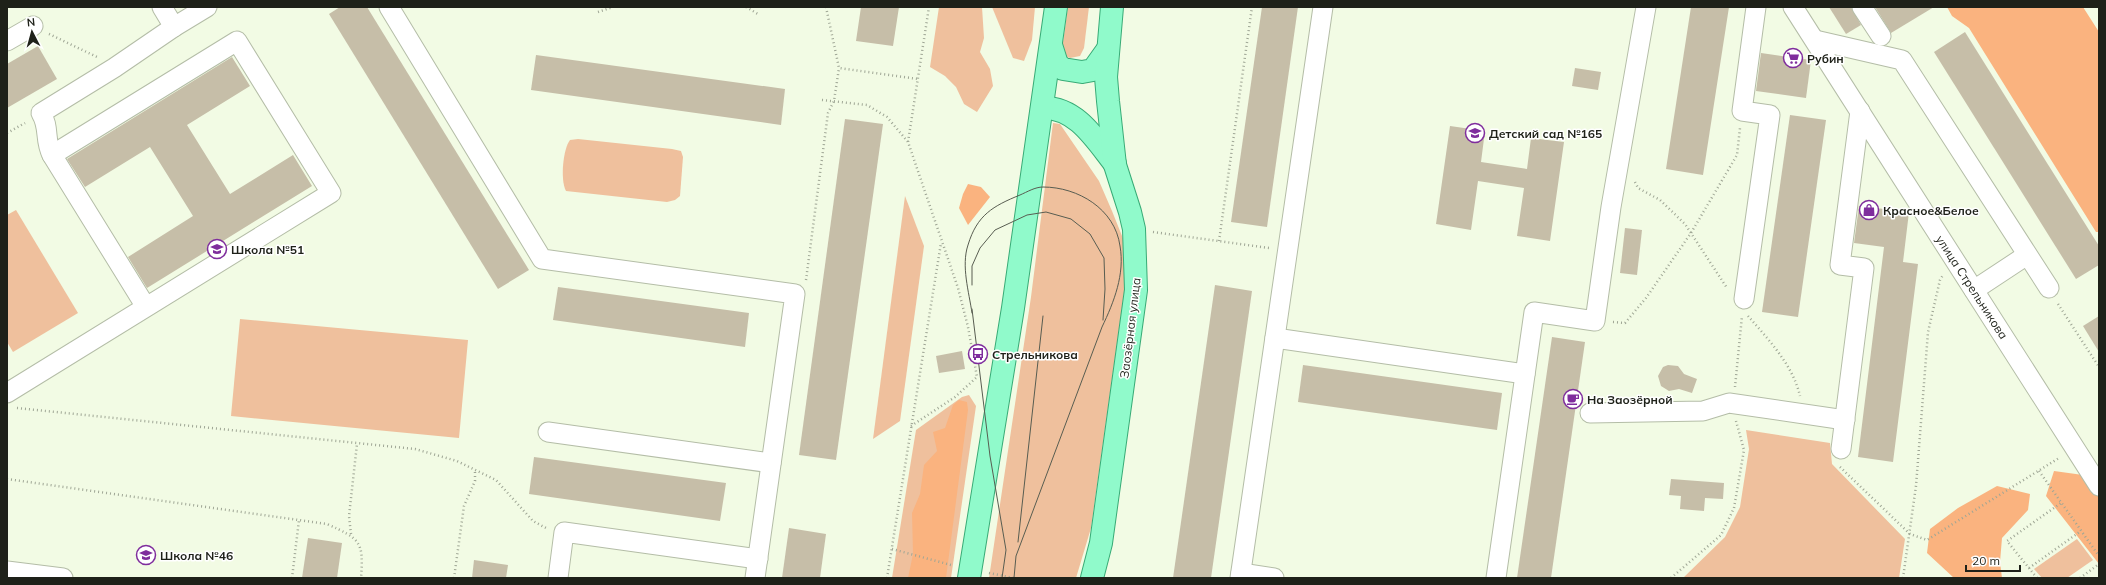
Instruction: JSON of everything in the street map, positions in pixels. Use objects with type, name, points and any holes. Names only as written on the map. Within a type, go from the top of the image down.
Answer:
[{"type":"main road","points":[[969,578],[1012,316],[1056,7]]},
{"type":"main road","name":"Заозёрная улица","points":[[1092,578],[1101,543],[1136,290],[1134,229],[1115,165],[1106,77],[1112,7]]},
{"type":"main road","points":[[1051,45],[1057,64],[1063,69],[1082,72],[1093,70],[1108,49]]},
{"type":"main road","points":[[1042,108],[1051,108],[1069,114],[1081,123],[1115,165]]},
{"type":"street","points":[[162,7],[174,27]]},
{"type":"street","points":[[146,307],[47,146],[47,128],[41,113],[114,68],[174,27],[207,7]]},
{"type":"street","points":[[389,7],[542,259],[795,294],[755,578]]},
{"type":"street","points":[[1274,578],[1241,576],[1323,7]]},
{"type":"street","points":[[1496,578],[1534,312],[1595,321],[1611,207],[1646,7]]},
{"type":"street","points":[[1737,296],[1770,115],[1742,111],[1756,7]]},
{"type":"street","name":"улица Стрельникова","points":[[1793,7],[2099,486]]},
{"type":"street","points":[[1862,7],[1881,36]]},
{"type":"street","points":[[7,41],[33,26]]},
{"type":"street","points":[[1815,40],[1902,60],[2049,288]]},
{"type":"street","points":[[11,400],[146,307],[331,193],[236,41],[52,155]]},
{"type":"street","points":[[1841,449],[1864,268],[1840,265],[1860,112]]},
{"type":"street","points":[[1974,290],[2027,256]]},
{"type":"street","points":[[1275,338],[1525,374]]},
{"type":"street","points":[[1590,413],[1704,411],[1733,404],[1845,420]]},
{"type":"street","points":[[548,432],[771,463]]},
{"type":"street","points":[[558,578],[564,532],[758,559]]},
{"type":"street","points":[[7,571],[63,578]]},
{"type":"path","points":[[598,12],[613,7]]},
{"type":"path","points":[[746,7],[758,14]]},
{"type":"path","points":[[826,7],[839,68],[918,79]]},
{"type":"path","points":[[908,142],[929,7]]},
{"type":"path","points":[[1219,241],[1252,7]]},
{"type":"path","points":[[33,26],[107,62],[114,68]]},
{"type":"path","points":[[822,100],[867,105],[887,117],[908,142],[958,288],[968,326],[977,377],[955,397],[911,426]]},
{"type":"path","points":[[1595,321],[1625,323],[1646,298],[1691,233],[1737,155],[1742,111]]},
{"type":"path","points":[[1634,181],[1638,188],[1660,200],[1685,224],[1737,296]]},
{"type":"path","points":[[1134,229],[1288,251]]},
{"type":"path","points":[[887,578],[941,242]]},
{"type":"path","points":[[1903,578],[1916,486],[1928,332],[1940,280],[1954,258]]},
{"type":"path","points":[[2049,288],[2099,367]]},
{"type":"path","points":[[1671,578],[1721,535],[1734,508],[1744,450],[1736,424],[1733,404],[1743,310],[1774,346],[1798,386],[1804,414]]},
{"type":"path","points":[[11,400],[415,450],[457,461],[496,480],[533,521],[549,530],[564,532]]},
{"type":"path","points":[[351,535],[349,516],[357,443]]},
{"type":"path","points":[[1841,449],[1839,466],[1910,534],[1927,540],[2075,448]]},
{"type":"path","points":[[454,578],[464,506],[475,481],[474,470]]},
{"type":"path","points":[[2039,471],[2099,556]]},
{"type":"path","points":[[7,479],[327,524],[351,535],[360,546],[363,555],[360,578]]},
{"type":"path","points":[[2037,578],[2007,541],[2061,503]]},
{"type":"path","points":[[292,578],[299,520]]},
{"type":"path","points":[[2029,568],[2081,531]]},
{"type":"path","points":[[2080,578],[2099,564]]},
{"type":"shaded area","points":[[939,7],[982,7],[984,38],[980,52],[990,69],[993,86],[977,112],[964,104],[956,87],[945,76],[930,67]]},
{"type":"shaded area","points":[[992,7],[1035,7],[1032,40],[1024,61],[1013,58]]},
{"type":"shaded area","points":[[1068,7],[1089,7],[1084,48],[1080,56],[1070,58],[1065,56],[1062,49]]},
{"type":"shaded area","points":[[1947,7],[2083,7],[2099,32],[2099,232],[2096,232],[1969,28],[1952,16]]},
{"type":"shaded area","points":[[1053,123],[1060,124],[1099,181],[1124,241],[1125,286],[1091,528],[1076,578],[989,578],[1031,297]]},
{"type":"shaded area","points":[[578,139],[681,151],[683,157],[680,196],[675,200],[667,202],[566,191],[563,180],[564,157],[570,140]]},
{"type":"shaded area","points":[[968,184],[981,187],[990,197],[968,225],[959,208]]},
{"type":"shaded area","points":[[905,196],[924,246],[900,421],[873,439]]},
{"type":"shaded area","points":[[16,210],[78,313],[13,352],[7,342],[7,215]]},
{"type":"shaded area","points":[[240,319],[468,340],[459,438],[231,416]]},
{"type":"shaded area","points":[[969,395],[976,406],[951,578],[892,578],[916,430],[962,397]]},
{"type":"shaded area","points":[[959,400],[967,402],[968,410],[946,578],[908,578],[913,554],[912,513],[920,494],[924,465],[937,451],[933,432],[945,428],[953,405]]},
{"type":"shaded area","points":[[1746,430],[1830,443],[1832,464],[1905,539],[1899,578],[1683,578],[1725,537],[1740,507],[1749,449]]},
{"type":"shaded area","points":[[2099,464],[2099,564],[2046,496],[2054,471],[2083,475]]},
{"type":"shaded area","points":[[1997,486],[2030,494],[2028,510],[2002,538],[2000,562],[2002,578],[1954,578],[1927,553],[1930,529],[1958,508]]},
{"type":"shaded area","points":[[2077,539],[2093,560],[2067,578],[2042,578],[2034,569]]},
{"type":"building","points":[[340,7],[367,7],[529,270],[498,289],[329,14]]},
{"type":"building","points":[[861,7],[899,7],[893,46],[856,41]]},
{"type":"building","points":[[1262,7],[1298,7],[1267,227],[1231,222]]},
{"type":"building","points":[[1691,7],[1729,7],[1703,175],[1666,169]]},
{"type":"building","points":[[1829,7],[1851,7],[1861,25],[1846,34]]},
{"type":"building","points":[[1875,7],[1934,7],[1891,33]]},
{"type":"building","points":[[1965,32],[2099,246],[2099,265],[2076,279],[1934,52]]},
{"type":"building","points":[[38,46],[57,79],[7,108],[7,64]]},
{"type":"building","points":[[1761,53],[1811,60],[1806,98],[1756,91]]},
{"type":"building","points":[[536,55],[785,89],[781,125],[531,90]]},
{"type":"building","points":[[232,57],[250,86],[187,125],[230,194],[293,155],[312,186],[147,288],[128,257],[193,216],[150,147],[85,187],[67,159]]},
{"type":"building","points":[[1575,68],[1601,72],[1598,90],[1572,86]]},
{"type":"building","points":[[1790,115],[1826,120],[1798,317],[1762,312]]},
{"type":"building","points":[[845,119],[883,124],[836,460],[799,455]]},
{"type":"building","points":[[1450,126],[1485,131],[1481,162],[1527,169],[1531,138],[1564,142],[1550,241],[1517,236],[1524,188],[1478,181],[1471,230],[1436,224]]},
{"type":"building","points":[[1859,206],[1909,212],[1903,262],[1918,264],[1893,462],[1858,457],[1884,247],[1854,243]]},
{"type":"building","points":[[1625,228],[1642,230],[1637,275],[1620,273]]},
{"type":"building","points":[[1215,285],[1252,291],[1211,578],[1173,578]]},
{"type":"building","points":[[558,287],[749,313],[745,347],[553,320]]},
{"type":"building","points":[[2099,316],[2099,352],[2083,326]]},
{"type":"building","points":[[1552,337],[1585,342],[1551,578],[1517,578]]},
{"type":"building","points":[[962,351],[965,369],[939,373],[936,356]]},
{"type":"building","points":[[1303,365],[1502,393],[1497,430],[1298,402]]},
{"type":"building","points":[[1668,365],[1678,366],[1684,374],[1697,379],[1692,393],[1679,389],[1669,391],[1661,386],[1658,376],[1663,367]]},
{"type":"building","points":[[534,457],[726,483],[720,521],[529,494]]},
{"type":"building","points":[[1671,479],[1724,483],[1723,499],[1705,498],[1704,511],[1680,509],[1681,496],[1669,495]]},
{"type":"building","points":[[789,528],[826,534],[820,578],[782,578]]},
{"type":"building","points":[[308,538],[342,543],[337,578],[302,578]]},
{"type":"building","points":[[474,560],[508,565],[506,578],[472,578]]},
{"type":"tram line","points":[[972,313],[965,270],[966,253],[976,226],[981,219],[994,208],[1010,199],[1040,187],[1056,188],[1069,191],[1093,203],[1103,211],[1111,221],[1117,233],[1120,246],[1120,277],[1111,308],[1102,327],[1016,556],[1014,578]]},
{"type":"tram line","points":[[972,285],[972,266],[980,248],[995,230],[1027,215],[1046,212],[1071,219],[1090,234],[1104,258],[1105,289],[1103,320]]},
{"type":"tram line","points":[[972,309],[990,456],[1006,550],[1002,578]]},
{"type":"tram line","points":[[1018,542],[1043,316]]},
{"type":"place","name":"Рубин","points":[[1793,58]]},
{"type":"place","name":"Детский сад №165","points":[[1475,133]]},
{"type":"place","name":"Красное&Белое","points":[[1869,210]]},
{"type":"place","name":"Школа №51","points":[[217,249]]},
{"type":"place","name":"Стрельникова","points":[[978,354]]},
{"type":"place","name":"На Заозёрной","points":[[1573,399]]},
{"type":"place","name":"Школа №46","points":[[146,555]]}]
